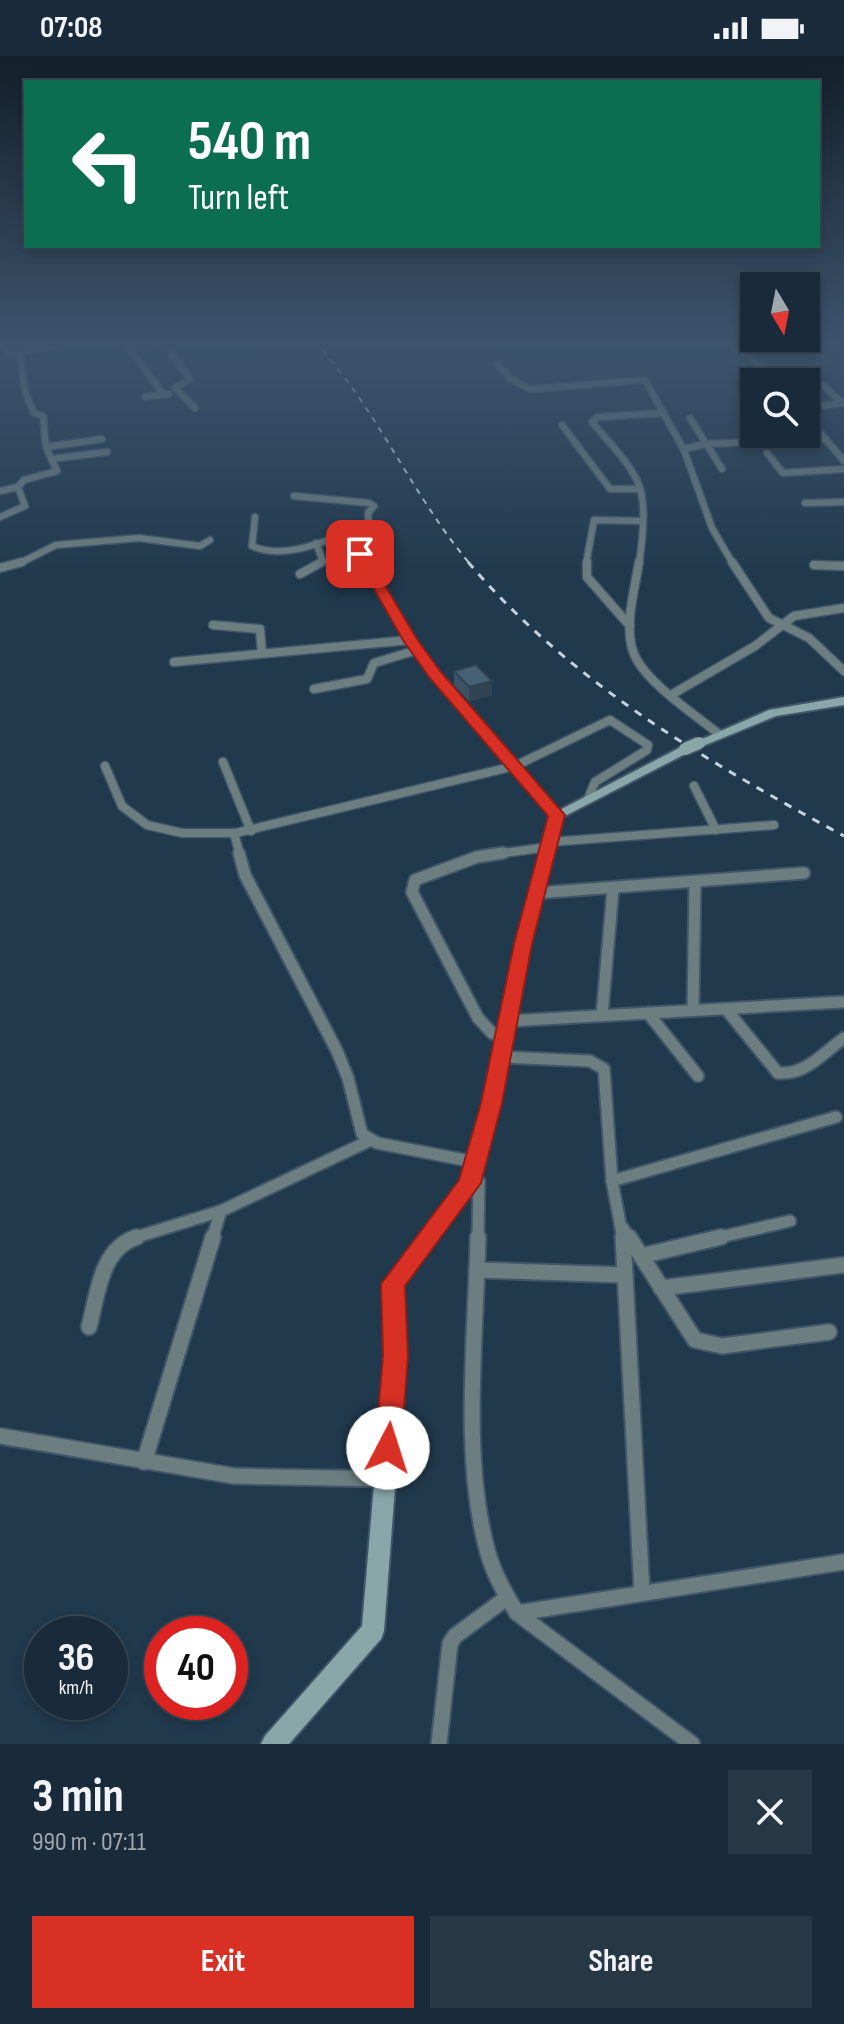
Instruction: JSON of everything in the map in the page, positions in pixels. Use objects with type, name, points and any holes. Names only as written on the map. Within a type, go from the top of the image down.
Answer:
[{"type":"street","points":[[0,491],[18,487],[24,480],[57,471],[46,447],[44,420]]},
{"type":"street","points":[[595,420],[592,422],[623,460],[640,489],[642,521],[630,626],[634,654],[651,677],[720,735]]},
{"type":"street","points":[[667,420],[683,449],[712,528],[762,612],[809,638],[844,671]]},
{"type":"street","points":[[691,420],[722,469]]},
{"type":"street","points":[[562,425],[610,489],[640,489]]},
{"type":"street","points":[[820,432],[844,461]]},
{"type":"street","points":[[46,447],[102,439]]},
{"type":"street","points":[[683,449],[706,444],[826,439]]},
{"type":"street","points":[[51,459],[107,452]]},
{"type":"street","points":[[767,453],[783,473],[844,469]]},
{"type":"street","points":[[0,517],[25,506],[18,487]]},
{"type":"street","points":[[294,496],[374,506],[368,513],[369,527],[385,541],[360,554],[410,640],[557,815]]},
{"type":"street","points":[[805,503],[844,502]]},
{"type":"street","points":[[255,517],[252,546],[259,551],[316,543],[334,535],[369,527]]},
{"type":"street","points":[[630,626],[590,581],[585,571],[594,520],[642,521]]},
{"type":"street","points":[[0,568],[21,564],[45,548],[56,545],[139,538],[200,546],[210,540]]},
{"type":"street","points":[[300,574],[323,561],[316,543]]},
{"type":"street","points":[[814,565],[844,566]]},
{"type":"street","points":[[671,695],[784,626],[794,616],[844,608]]},
{"type":"street","points":[[213,625],[260,629],[262,653]]},
{"type":"street","points":[[174,662],[410,640]]},
{"type":"street","points":[[314,689],[367,679],[374,663],[417,650]]},
{"type":"street","points":[[273,1744],[373,1631],[395,1356],[393,1284],[470,1183],[536,893],[557,815],[692,746],[773,713],[844,701]]},
{"type":"street","points":[[105,766],[122,806],[147,824],[173,833],[234,833],[515,766],[605,721],[618,722],[648,745],[647,750],[595,782],[588,799]]},
{"type":"street","points":[[223,762],[251,831]]},
{"type":"street","points":[[694,786],[716,830]]},
{"type":"street","points":[[642,1592],[622,1226],[612,1181],[604,1069],[590,1061],[504,1039],[492,1033],[478,1018],[412,892],[412,886],[415,880],[477,857],[549,845],[774,825]]},
{"type":"street","points":[[234,833],[245,875],[337,1051],[348,1078],[362,1134],[371,1140],[474,1166]]},
{"type":"street","points":[[536,893],[804,873]]},
{"type":"street","points":[[693,1010],[695,882]]},
{"type":"street","points":[[602,1015],[613,889]]},
{"type":"street","points":[[504,1039],[602,1015],[842,1002]]},
{"type":"street","points":[[726,1009],[778,1073],[789,1076],[801,1072],[844,1038]]},
{"type":"street","points":[[648,1013],[698,1076]]},
{"type":"street","points":[[612,1181],[836,1117]]},
{"type":"street","points":[[89,1327],[108,1257],[114,1248],[125,1241],[221,1211],[371,1140]]},
{"type":"street","points":[[474,1166],[479,1182],[473,1459],[484,1536],[505,1599],[517,1613],[692,1744]]},
{"type":"street","points":[[144,1462],[221,1211]]},
{"type":"street","points":[[641,1256],[790,1221]]},
{"type":"street","points":[[622,1226],[695,1340],[722,1346],[829,1332]]},
{"type":"street","points":[[661,1288],[844,1265]]},
{"type":"street","points":[[477,1270],[625,1275]]},
{"type":"street","points":[[0,1436],[234,1476],[385,1479]]},
{"type":"street","points":[[517,1613],[844,1562]]},
{"type":"street","points":[[439,1744],[450,1644],[455,1636],[505,1599]]},
{"type":"building","points":[[476,665],[492,681],[469,687],[454,671]]},
{"type":"railway","points":[[373,420],[430,509],[470,564]]},
{"type":"railway","points":[[468,562],[508,605],[596,682],[692,748],[844,836]]},
{"type":"route","points":[[360,554],[410,640],[435,674],[557,815],[523,944],[492,1103],[470,1183],[393,1284],[395,1356],[388,1448]]}]
